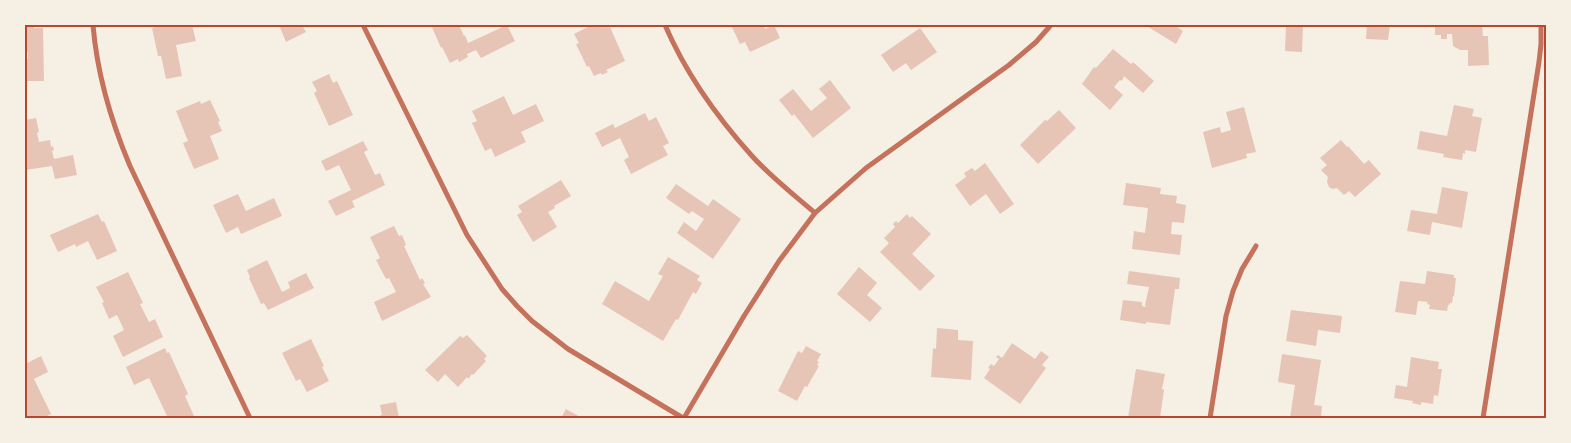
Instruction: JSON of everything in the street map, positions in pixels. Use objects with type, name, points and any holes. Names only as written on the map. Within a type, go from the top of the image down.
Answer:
[{"type":"street","points":[[93,25],[100,70],[118,136],[130,166],[250,418]]},
{"type":"street","points":[[363,25],[467,235],[502,289],[532,321],[568,349],[684,418],[779,261],[815,214],[873,163],[1022,55],[1051,25]]},
{"type":"street","points":[[665,25],[691,77],[710,106],[753,157],[815,214]]},
{"type":"street","points":[[1483,418],[1539,62],[1541,25]]},
{"type":"street","points":[[1210,418],[1226,316],[1242,269],[1256,246]]},
{"type":"building","points":[[25,25],[43,28],[44,81],[27,81],[26,59],[28,59],[28,52],[25,53]]},
{"type":"building","points":[[159,25],[192,25],[196,41],[176,45],[182,76],[166,79],[161,56],[158,56],[152,28]]},
{"type":"building","points":[[279,25],[302,25],[306,32],[286,42]]},
{"type":"building","points":[[431,25],[459,25],[468,43],[507,25],[515,41],[481,58],[476,50],[467,54],[468,57],[459,62],[458,59],[450,63]]},
{"type":"building","points":[[592,25],[607,25],[608,28],[610,27],[625,61],[606,70],[608,72],[602,75],[601,73],[594,76],[589,66],[587,67],[576,44],[579,43],[574,34]]},
{"type":"building","points":[[731,25],[763,25],[765,29],[774,25],[780,38],[750,52],[745,42],[740,44]]},
{"type":"building","points":[[1145,25],[1174,25],[1183,31],[1176,44]]},
{"type":"building","points":[[1286,25],[1303,25],[1302,52],[1285,51]]},
{"type":"building","points":[[1367,25],[1390,25],[1388,40],[1366,39]]},
{"type":"building","points":[[1435,25],[1482,25],[1483,36],[1488,36],[1489,65],[1468,66],[1468,50],[1460,50],[1453,46],[1452,34],[1447,34],[1447,39],[1441,39],[1441,35],[1435,35]]},
{"type":"building","points":[[920,28],[937,52],[911,70],[906,63],[893,72],[881,55]]},
{"type":"building","points":[[1113,49],[1131,64],[1133,62],[1154,81],[1143,93],[1124,76],[1122,81],[1120,80],[1114,87],[1123,95],[1110,110],[1082,84],[1094,67],[1096,68]]},
{"type":"building","points":[[329,74],[333,83],[337,81],[353,115],[329,126],[314,93],[317,91],[312,82]]},
{"type":"building","points":[[830,80],[851,108],[813,138],[794,114],[792,116],[779,100],[793,89],[811,111],[827,98],[819,89]]},
{"type":"building","points":[[504,96],[513,115],[536,104],[544,121],[521,132],[526,142],[495,157],[491,148],[485,151],[472,123],[477,121],[472,111]]},
{"type":"building","points":[[210,100],[220,121],[218,122],[222,131],[210,136],[219,159],[194,169],[183,143],[188,141],[176,111],[200,101],[201,104]]},
{"type":"building","points":[[1454,105],[1474,109],[1472,116],[1482,118],[1476,152],[1465,150],[1462,160],[1443,157],[1444,154],[1417,149],[1420,131],[1447,136]]},
{"type":"building","points":[[1244,107],[1256,152],[1246,154],[1247,158],[1212,168],[1203,132],[1220,127],[1221,133],[1231,130],[1226,112]]},
{"type":"building","points":[[1059,110],[1076,128],[1038,164],[1020,145],[1045,120],[1047,121]]},
{"type":"building","points":[[645,113],[649,121],[656,117],[669,143],[663,146],[668,155],[631,174],[624,160],[629,157],[620,138],[602,147],[595,133],[613,124],[615,128]]},
{"type":"building","points":[[36,118],[39,142],[50,140],[51,147],[53,146],[54,150],[52,151],[54,159],[73,155],[77,175],[55,179],[52,166],[25,170],[25,120]]},
{"type":"building","points":[[1341,140],[1364,164],[1369,160],[1381,174],[1355,197],[1349,191],[1344,195],[1337,188],[1329,187],[1328,177],[1321,170],[1327,165],[1320,158]]},
{"type":"building","points":[[363,141],[368,150],[364,152],[375,175],[380,173],[385,185],[352,201],[355,207],[336,216],[328,201],[351,190],[339,165],[326,171],[321,161]]},
{"type":"building","points":[[985,163],[1014,204],[1000,214],[986,194],[970,206],[955,185],[966,177],[964,173],[972,168],[975,171]]},
{"type":"building","points":[[561,180],[571,196],[548,212],[557,227],[533,242],[517,215],[522,212],[518,206]]},
{"type":"building","points":[[1126,183],[1161,188],[1160,194],[1177,196],[1176,203],[1186,205],[1184,223],[1172,222],[1171,234],[1182,235],[1180,255],[1132,249],[1134,231],[1145,233],[1148,208],[1123,205]]},
{"type":"building","points":[[676,184],[708,206],[713,199],[741,219],[713,259],[677,233],[684,222],[696,231],[704,219],[692,211],[689,214],[666,198]]},
{"type":"building","points":[[1442,187],[1468,192],[1462,228],[1432,222],[1430,235],[1407,231],[1411,210],[1437,214]]},
{"type":"building","points":[[238,194],[246,211],[274,198],[282,216],[241,234],[238,227],[226,233],[213,205]]},
{"type":"building","points":[[98,214],[102,222],[104,221],[117,251],[97,260],[88,241],[76,247],[75,244],[58,252],[50,235]]},
{"type":"building","points":[[907,214],[910,218],[912,216],[931,234],[912,254],[935,276],[920,291],[880,252],[889,243],[884,238],[895,227],[893,224],[896,221],[898,223]]},
{"type":"building","points":[[394,226],[399,236],[402,235],[406,245],[404,246],[420,280],[422,278],[425,283],[423,284],[431,297],[382,321],[374,302],[396,292],[389,278],[386,279],[376,260],[380,258],[370,237]]},
{"type":"building","points":[[668,257],[700,276],[697,280],[702,283],[696,294],[693,292],[678,320],[676,319],[663,341],[602,304],[615,281],[649,301],[663,276],[658,274]]},
{"type":"building","points":[[267,260],[282,292],[290,288],[288,282],[306,273],[314,288],[268,310],[264,303],[261,304],[247,270]]},
{"type":"building","points":[[859,267],[877,283],[867,295],[882,308],[870,322],[837,294]]},
{"type":"building","points":[[1129,271],[1180,278],[1179,289],[1175,289],[1170,325],[1120,320],[1123,300],[1142,302],[1142,306],[1146,307],[1149,287],[1127,284]]},
{"type":"building","points":[[1427,271],[1454,275],[1454,278],[1456,278],[1454,296],[1452,303],[1448,305],[1447,311],[1429,309],[1430,305],[1427,304],[1428,302],[1418,301],[1416,315],[1395,312],[1400,281],[1425,284]]},
{"type":"building","points":[[128,272],[143,303],[140,304],[149,322],[155,319],[163,337],[123,357],[113,336],[124,330],[117,315],[109,319],[102,303],[104,302],[96,287]]},
{"type":"building","points":[[1291,310],[1342,316],[1340,333],[1318,330],[1316,346],[1286,341]]},
{"type":"building","points":[[937,328],[958,330],[958,340],[973,341],[971,380],[931,377],[933,348],[936,349]]},
{"type":"building","points":[[467,335],[487,356],[484,359],[486,361],[458,387],[445,374],[438,382],[425,370],[460,336],[463,338]]},
{"type":"building","points":[[311,339],[329,381],[307,392],[300,379],[296,381],[282,353]]},
{"type":"building","points":[[1012,343],[1035,359],[1041,351],[1049,357],[1042,365],[1046,368],[1020,404],[984,378],[991,364],[994,366],[999,359],[996,357],[998,355],[1002,358]]},
{"type":"building","points":[[806,346],[821,354],[817,361],[819,366],[797,401],[778,391],[798,351],[802,353]]},
{"type":"building","points":[[165,348],[167,353],[169,352],[188,394],[185,396],[194,416],[189,418],[168,418],[149,378],[134,385],[126,367]]},
{"type":"building","points":[[1282,354],[1321,360],[1314,405],[1322,406],[1321,418],[1290,418],[1295,385],[1278,382]]},
{"type":"building","points":[[41,356],[48,372],[34,379],[51,414],[43,418],[25,418],[25,364]]},
{"type":"building","points":[[1411,357],[1439,362],[1438,369],[1442,369],[1438,396],[1434,395],[1433,404],[1421,402],[1421,405],[1412,403],[1413,401],[1394,398],[1396,385],[1407,387]]},
{"type":"building","points":[[1136,369],[1165,374],[1160,418],[1128,418]]},
{"type":"building","points":[[396,402],[399,418],[372,418],[382,415],[380,405]]},
{"type":"building","points":[[566,409],[582,418],[561,418]]}]
